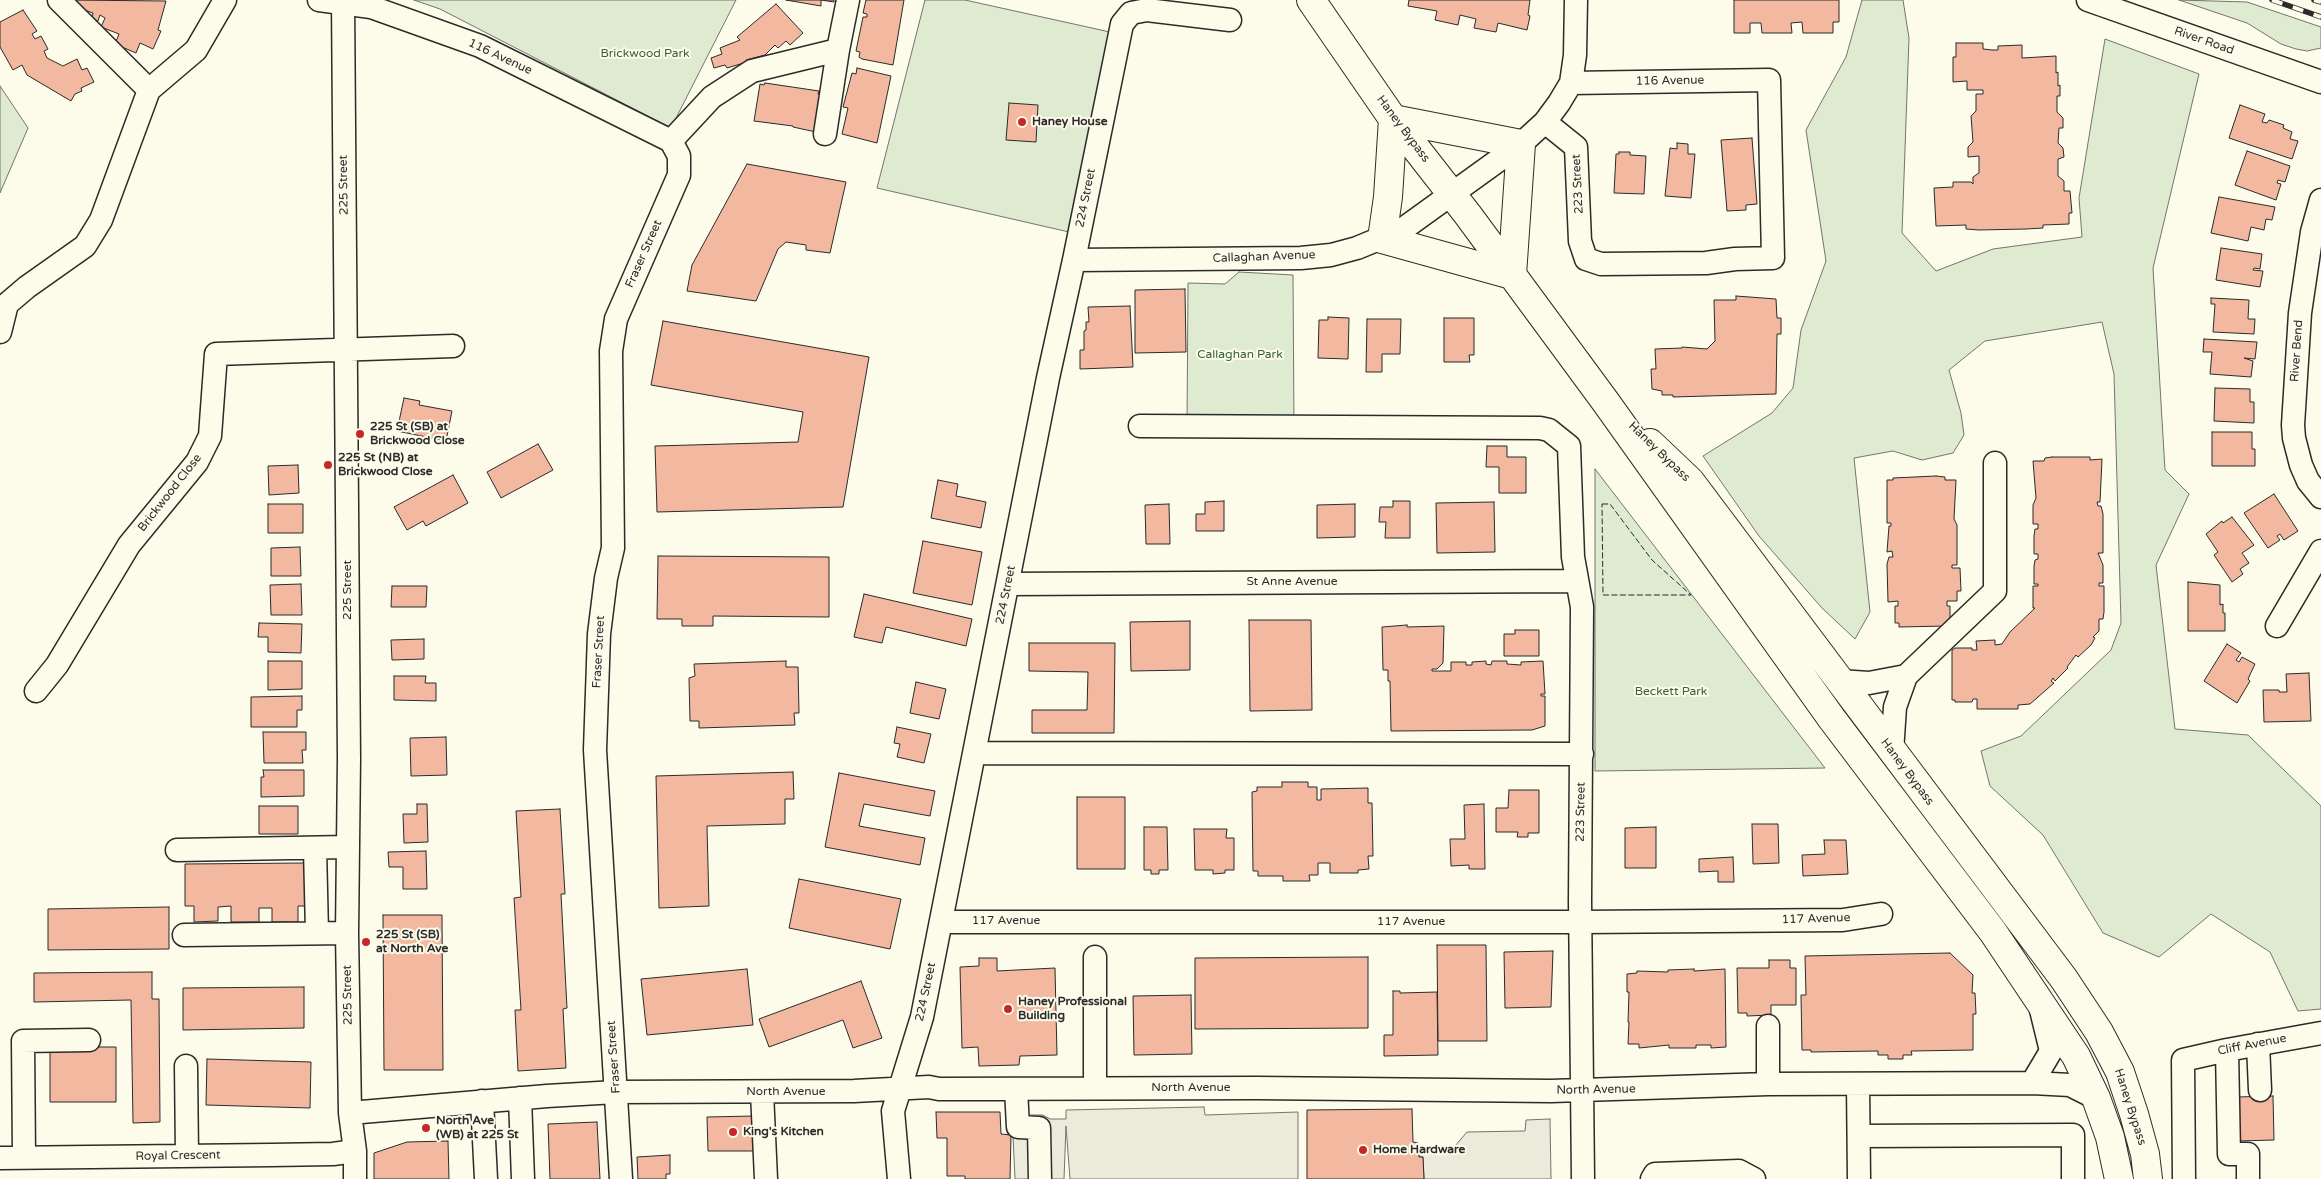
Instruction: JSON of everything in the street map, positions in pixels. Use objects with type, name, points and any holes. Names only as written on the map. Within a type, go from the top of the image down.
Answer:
[{"type":"highway","name":"Haney Bypass","points":[[1311,0],[1394,119],[1605,401],[1832,719],[1993,932],[2039,998],[2076,1056],[2096,1098],[2110,1137],[2119,1179]]},
{"type":"highway","points":[[1394,119],[1520,144],[1512,275],[1382,239],[1388,196],[1394,119]]},
{"type":"highway","name":"Haney Bypass","points":[[1605,401],[1690,481],[2064,979],[2100,1032],[2120,1072],[2134,1114],[2148,1179]]},
{"type":"street","points":[[59,0],[149,90]]},
{"type":"street","points":[[0,332],[7,304],[85,246],[101,220],[149,90],[196,50],[225,0]]},
{"type":"street","name":"116 Avenue","points":[[319,0],[371,7],[480,46],[671,141]]},
{"type":"street","points":[[826,134],[838,50],[848,0]]},
{"type":"street","points":[[1571,83],[1575,54],[1576,0]]},
{"type":"street","name":"River Road","points":[[2088,0],[2321,82]]},
{"type":"street","name":"225 Street","points":[[343,2],[346,348],[347,933],[350,1112],[355,1151],[355,1179]]},
{"type":"street","name":"224 Street","points":[[899,1179],[893,1111],[898,1088],[922,1017],[1048,378],[1074,260],[1120,30],[1122,24],[1131,13],[1154,10],[1230,20]]},
{"type":"street","points":[[671,141],[712,97],[752,71],[838,50]]},
{"type":"street","name":"116 Avenue","points":[[1571,83],[1769,80],[1773,258],[1735,259],[1706,264],[1601,264],[1586,259]]},
{"type":"street","name":"Callaghan Avenue","points":[[1074,260],[1301,258],[1331,255],[1382,239],[1418,220],[1520,144],[1545,122],[1571,83]]},
{"type":"street","name":"223 Street","points":[[1545,122],[1572,142],[1578,153],[1580,241],[1586,259]]},
{"type":"street","name":"Fraser Street","points":[[621,1179],[595,750],[599,634],[606,578],[613,548],[611,352],[616,319],[679,175],[679,156],[671,141]]},
{"type":"street","name":"River Bend","points":[[2321,200],[2312,232],[2300,313],[2293,425],[2294,438],[2301,465],[2308,481],[2321,497]]},
{"type":"street","name":"Brickwood Close","points":[[36,691],[57,665],[129,545],[197,462],[210,436],[216,354],[346,348],[453,346]]},
{"type":"street","name":"223 Street","points":[[1140,426],[1540,428],[1549,430],[1569,446],[1576,581],[1582,607],[1580,922],[1583,1179]]},
{"type":"street","points":[[1892,752],[1895,707],[1906,676],[1995,591],[1995,463]]},
{"type":"street","points":[[2277,626],[2321,551]]},
{"type":"street","name":"St Anne Avenue","points":[[1008,584],[1576,581]]},
{"type":"street","points":[[1839,681],[1869,683],[1906,676]]},
{"type":"street","points":[[975,753],[1582,754]]},
{"type":"street","points":[[177,850],[348,847]]},
{"type":"street","points":[[315,848],[317,933]]},
{"type":"street","name":"117 Avenue","points":[[941,922],[1843,920],[1881,914]]},
{"type":"street","points":[[184,935],[347,933]]},
{"type":"street","points":[[1094,957],[1095,1088]]},
{"type":"street","points":[[2032,1082],[2051,1051],[2039,998]]},
{"type":"street","points":[[1768,1026],[1768,1084]]},
{"type":"street","name":"Cliff Avenue","points":[[2184,1179],[2183,1060],[2258,1044],[2321,1034]]},
{"type":"street","points":[[24,1157],[23,1041],[88,1040]]},
{"type":"street","points":[[2258,1044],[2260,1090]]},
{"type":"street","points":[[2227,1050],[2229,1154],[2248,1154],[2248,1179]]},
{"type":"street","points":[[186,1066],[186,1156]]},
{"type":"street","name":"North Avenue","points":[[350,1112],[616,1092],[854,1091],[898,1088],[1551,1091],[1768,1084],[2032,1082],[2070,1085],[2096,1098]]},
{"type":"street","points":[[1858,1084],[1859,1179]]},
{"type":"street","points":[[1016,1088],[1018,1127],[1039,1128],[1040,1179]]},
{"type":"street","points":[[762,1092],[766,1179]]},
{"type":"street","points":[[520,1098],[523,1179]]},
{"type":"street","points":[[482,1101],[486,1179]]},
{"type":"street","points":[[1859,1136],[2073,1135],[2073,1179]]},
{"type":"street","name":"Royal Crescent","points":[[0,1158],[333,1154],[355,1151]]},
{"type":"street","points":[[1652,1179],[1655,1174],[1739,1171],[1754,1179]]},
{"type":"green space","name":"Brickwood Park","points":[[414,0],[736,0],[671,128],[440,9]]},
{"type":"green space","points":[[925,0],[965,0],[1110,32],[1069,232],[877,188]]},
{"type":"green space","points":[[1862,0],[1903,0],[1909,38],[1902,233],[1936,271],[1993,249],[2082,237],[2079,198],[2105,39],[2199,74],[2153,268],[2165,470],[2189,494],[2156,565],[2175,729],[2248,735],[2321,806],[2321,1009],[2298,1011],[2270,952],[2211,914],[2159,957],[2103,933],[2043,835],[1990,786],[1981,751],[2021,736],[2111,650],[2121,623],[2114,374],[2102,322],[1985,341],[1949,370],[1961,413],[1964,435],[1953,453],[1922,460],[1893,451],[1854,458],[1870,612],[1855,639],[1822,608],[1759,536],[1703,456],[1772,413],[1793,388],[1801,330],[1826,261],[1806,130],[1846,57]]},
{"type":"green space","points":[[2179,0],[2247,2],[2321,27],[2321,48],[2307,51],[2281,44],[2247,23]]},
{"type":"green space","points":[[0,86],[28,128],[0,193]]},
{"type":"green space","name":"Callaghan Park","points":[[1239,272],[1293,275],[1294,427],[1187,426],[1188,283],[1225,284]]},
{"type":"green space","name":"Beckett Park","points":[[1595,469],[1825,768],[1595,771]]},
{"type":"shaded area","points":[[1204,1107],[1205,1115],[1298,1112],[1298,1179],[1070,1179],[1066,1126],[1064,1179],[1015,1179],[1012,1115],[1043,1115],[1050,1119],[1066,1119],[1066,1110]]},
{"type":"shaded area","points":[[1550,1119],[1551,1179],[1424,1179],[1423,1157],[1419,1157],[1419,1147],[1455,1146],[1467,1132],[1525,1131],[1526,1120]]},
{"type":"building","points":[[69,0],[166,1],[158,30],[161,31],[153,49],[140,43],[136,53],[115,44],[119,34],[101,27],[105,18],[100,15],[98,21],[92,19],[93,13],[68,4]]},
{"type":"building","points":[[786,0],[821,0],[821,6]]},
{"type":"building","points":[[866,0],[904,0],[893,65],[862,59],[859,57],[860,52],[856,51],[863,17],[867,17],[867,14],[863,13]]},
{"type":"building","points":[[1409,0],[1530,0],[1528,15],[1530,16],[1527,30],[1498,23],[1496,32],[1474,28],[1476,19],[1460,15],[1458,25],[1435,20],[1437,11],[1408,6]]},
{"type":"building","points":[[1734,0],[1839,0],[1839,22],[1833,22],[1833,33],[1803,33],[1802,22],[1791,23],[1792,33],[1762,33],[1761,23],[1750,23],[1750,33],[1734,33]]},
{"type":"building","points":[[776,4],[803,33],[790,45],[786,41],[778,48],[775,45],[765,55],[727,68],[725,65],[714,68],[711,58],[722,54],[720,48],[740,40],[737,37]]},
{"type":"building","points":[[23,10],[37,31],[32,34],[35,39],[41,36],[48,49],[44,51],[47,58],[63,66],[77,59],[82,70],[87,68],[94,82],[81,88],[82,91],[75,94],[71,101],[27,75],[22,65],[13,70],[0,47],[0,22]]},
{"type":"building","points":[[1956,43],[1983,43],[1983,49],[1992,50],[1998,50],[1998,46],[2022,45],[2022,58],[2056,56],[2056,73],[2058,72],[2058,86],[2060,85],[2060,96],[2057,96],[2057,112],[2063,118],[2063,128],[2059,128],[2058,143],[2063,148],[2064,157],[2058,159],[2058,176],[2064,181],[2064,191],[2070,191],[2072,213],[2069,213],[2069,224],[2043,225],[2043,228],[1979,230],[1966,229],[1966,225],[1936,226],[1934,188],[1953,187],[1953,182],[1971,182],[1973,184],[1973,177],[1979,173],[1979,156],[1968,157],[1968,147],[1973,142],[1971,116],[1976,111],[1976,94],[1983,94],[1983,90],[1967,90],[1967,81],[1953,82],[1953,57],[1956,57]]},
{"type":"building","points":[[857,68],[891,76],[877,143],[842,134],[848,108],[843,107],[852,73],[856,74]]},
{"type":"building","points":[[765,83],[819,91],[818,94],[823,95],[816,132],[793,126],[754,121],[760,84],[764,85]]},
{"type":"building","name":"Haney House","points":[[1009,103],[1038,105],[1036,142],[1006,140]]},
{"type":"building","points":[[2240,105],[2265,114],[2262,122],[2267,123],[2269,120],[2284,125],[2283,128],[2292,132],[2290,139],[2298,141],[2292,159],[2229,138]]},
{"type":"building","points":[[1752,138],[1757,204],[1746,205],[1746,210],[1727,211],[1721,140]]},
{"type":"building","points":[[1677,143],[1688,144],[1688,154],[1695,154],[1691,198],[1665,196],[1670,148],[1677,149]]},
{"type":"building","points":[[2247,151],[2290,166],[2285,182],[2278,180],[2277,183],[2281,184],[2276,200],[2235,185]]},
{"type":"building","points":[[1619,152],[1630,152],[1630,155],[1646,156],[1644,194],[1614,193],[1616,154],[1619,154]]},
{"type":"building","points":[[747,164],[846,182],[830,253],[806,250],[806,245],[786,242],[778,249],[756,301],[687,291],[692,265]]},
{"type":"building","points":[[2219,197],[2275,207],[2272,220],[2266,219],[2264,230],[2251,227],[2248,241],[2211,233]]},
{"type":"building","points":[[2221,248],[2262,254],[2260,269],[2254,268],[2253,270],[2263,271],[2260,287],[2216,280]]},
{"type":"building","points":[[1185,289],[1186,352],[1135,353],[1135,290]]},
{"type":"building","points":[[1736,296],[1776,299],[1777,318],[1781,318],[1781,334],[1777,334],[1776,394],[1673,397],[1673,395],[1662,395],[1662,391],[1652,389],[1651,369],[1656,369],[1655,349],[1682,347],[1707,349],[1715,341],[1714,300],[1736,300]]},
{"type":"building","points":[[2211,298],[2249,300],[2248,319],[2255,319],[2254,334],[2213,332],[2215,304],[2211,304]]},
{"type":"building","points":[[1130,306],[1133,367],[1080,369],[1080,350],[1084,350],[1084,331],[1086,330],[1086,322],[1089,322],[1088,307]]},
{"type":"building","points":[[1328,317],[1349,318],[1348,359],[1318,358],[1319,320],[1328,320]]},
{"type":"building","points":[[1444,318],[1474,318],[1474,355],[1469,355],[1470,362],[1444,362]]},
{"type":"building","points":[[1367,319],[1401,319],[1400,354],[1382,354],[1382,372],[1366,372]]},
{"type":"building","points":[[663,321],[869,357],[843,507],[657,512],[655,446],[798,442],[803,412],[651,385]]},
{"type":"building","points":[[2204,339],[2257,342],[2255,359],[2244,358],[2253,361],[2251,377],[2210,374],[2212,352],[2203,352]]},
{"type":"building","points":[[2215,388],[2250,389],[2250,402],[2254,402],[2254,423],[2214,421]]},
{"type":"building","points":[[404,398],[420,401],[419,405],[452,411],[446,441],[397,431]]},
{"type":"building","points":[[2212,432],[2252,432],[2255,466],[2212,466]]},
{"type":"building","points":[[538,444],[553,470],[501,498],[487,472]]},
{"type":"building","points":[[1487,446],[1507,446],[1507,457],[1526,457],[1526,493],[1499,493],[1499,467],[1486,467]]},
{"type":"building","points":[[2090,457],[2090,460],[2102,459],[2100,502],[2097,502],[2098,506],[2101,506],[2103,514],[2103,553],[2098,553],[2103,565],[2103,583],[2099,583],[2099,586],[2104,586],[2104,612],[2103,619],[2099,619],[2099,631],[2093,637],[2095,638],[2091,645],[2078,657],[2076,655],[2068,668],[2055,681],[2053,678],[2051,681],[2054,683],[2030,704],[2018,705],[2018,709],[1977,709],[1977,699],[1973,699],[1972,702],[1955,702],[1955,700],[1952,700],[1952,650],[1955,648],[1972,648],[1972,650],[1977,650],[1976,641],[1995,640],[1995,645],[2002,644],[2010,632],[2035,608],[2033,608],[2033,586],[2038,586],[2038,584],[2034,584],[2034,566],[2035,560],[2038,559],[2038,554],[2034,554],[2034,536],[2035,529],[2038,529],[2038,524],[2033,524],[2033,505],[2036,498],[2033,461],[2044,461],[2045,458]]},
{"type":"building","points":[[298,465],[299,493],[269,495],[268,466]]},
{"type":"building","points":[[453,475],[468,503],[426,526],[423,521],[407,530],[394,507]]},
{"type":"building","points":[[1945,477],[1945,480],[1956,480],[1954,519],[1957,525],[1957,565],[1952,565],[1952,568],[1960,568],[1961,591],[1957,591],[1957,601],[1947,601],[1947,606],[1950,606],[1950,623],[1946,626],[1899,627],[1899,623],[1895,623],[1895,606],[1898,606],[1898,601],[1888,602],[1887,564],[1889,557],[1893,557],[1892,551],[1887,552],[1889,526],[1891,526],[1891,523],[1887,523],[1887,480],[1893,480],[1893,478]]},
{"type":"building","points":[[938,480],[958,484],[956,496],[986,502],[981,528],[931,518]]},
{"type":"building","points":[[2274,494],[2298,531],[2284,540],[2280,534],[2277,536],[2280,540],[2268,548],[2244,513]]},
{"type":"building","points":[[1224,501],[1224,531],[1196,531],[1196,514],[1205,514],[1205,502]]},
{"type":"building","points":[[1393,501],[1410,501],[1410,538],[1385,538],[1386,522],[1379,522],[1380,507],[1393,507]]},
{"type":"building","points":[[1494,502],[1495,552],[1437,553],[1436,503]]},
{"type":"building","points":[[268,504],[303,504],[303,533],[268,533]]},
{"type":"building","points":[[1169,504],[1170,544],[1146,544],[1145,505]]},
{"type":"building","points":[[1355,504],[1355,537],[1317,538],[1317,505]]},
{"type":"building","points":[[2232,517],[2254,545],[2242,553],[2249,563],[2240,569],[2243,574],[2232,582],[2214,555],[2218,552],[2206,534],[2222,521],[2223,523]]},
{"type":"building","points":[[923,541],[982,552],[972,605],[913,593]]},
{"type":"building","points":[[300,547],[301,576],[271,576],[271,548]]},
{"type":"building","points":[[658,556],[829,557],[829,617],[713,616],[713,626],[682,626],[682,619],[657,619]]},
{"type":"building","points":[[2188,582],[2220,585],[2220,605],[2223,604],[2223,613],[2225,613],[2225,631],[2188,631]]},
{"type":"building","points":[[301,584],[302,615],[271,615],[270,585]]},
{"type":"building","points":[[392,586],[427,586],[426,607],[391,607]]},
{"type":"building","points":[[864,594],[972,619],[966,646],[886,627],[882,643],[854,637]]},
{"type":"building","points":[[1249,620],[1311,620],[1312,710],[1250,711]]},
{"type":"building","points":[[1190,621],[1190,670],[1131,671],[1130,622]]},
{"type":"building","points":[[259,623],[302,624],[301,653],[268,652],[268,637],[258,637]]},
{"type":"building","points":[[1407,625],[1407,627],[1444,626],[1443,663],[1437,669],[1432,669],[1432,671],[1451,671],[1451,662],[1466,662],[1466,665],[1472,665],[1472,662],[1486,661],[1486,664],[1491,665],[1492,661],[1507,661],[1507,664],[1521,665],[1521,662],[1543,661],[1545,694],[1541,694],[1541,696],[1545,696],[1545,726],[1532,730],[1391,731],[1390,681],[1388,681],[1388,670],[1383,670],[1382,627]]},
{"type":"building","points":[[1515,630],[1539,630],[1539,656],[1504,656],[1504,634],[1515,634]]},
{"type":"building","points":[[424,639],[424,659],[392,660],[391,640]]},
{"type":"building","points":[[1029,643],[1115,643],[1114,733],[1032,733],[1032,710],[1087,710],[1088,672],[1029,671]]},
{"type":"building","points":[[2227,644],[2241,653],[2236,660],[2239,662],[2242,657],[2255,664],[2248,679],[2250,681],[2237,703],[2204,681]]},
{"type":"building","points":[[268,661],[302,661],[302,689],[268,690]]},
{"type":"building","points":[[786,661],[786,667],[798,667],[799,713],[794,713],[795,725],[699,728],[699,721],[690,721],[689,678],[695,676],[694,664]]},
{"type":"building","points":[[2309,673],[2311,721],[2264,722],[2263,690],[2287,692],[2286,674]]},
{"type":"building","points":[[394,676],[426,676],[425,683],[436,683],[436,701],[394,700]]},
{"type":"building","points":[[916,682],[946,689],[939,719],[910,713]]},
{"type":"building","points":[[302,696],[302,710],[297,710],[297,727],[251,727],[251,697]]},
{"type":"building","points":[[897,727],[931,734],[924,763],[897,757],[900,744],[894,743]]},
{"type":"building","points":[[263,732],[306,732],[306,750],[302,750],[303,763],[264,763]]},
{"type":"building","points":[[446,737],[447,775],[411,776],[410,738]]},
{"type":"building","points":[[263,770],[304,770],[304,796],[261,797],[261,777],[264,777]]},
{"type":"building","points":[[793,772],[794,799],[785,799],[785,824],[707,826],[709,906],[659,908],[656,776]]},
{"type":"building","points":[[839,773],[935,791],[930,816],[864,804],[859,826],[925,838],[920,865],[825,847]]},
{"type":"building","points":[[1282,782],[1308,782],[1308,787],[1317,787],[1317,800],[1321,800],[1321,789],[1368,788],[1368,803],[1372,803],[1373,856],[1368,856],[1369,869],[1358,870],[1358,873],[1330,873],[1330,863],[1318,863],[1318,875],[1309,875],[1310,881],[1283,881],[1283,876],[1258,876],[1258,871],[1253,871],[1252,792],[1257,791],[1257,787],[1282,787]]},
{"type":"building","points":[[1509,790],[1539,790],[1539,833],[1528,833],[1528,837],[1517,837],[1518,832],[1496,832],[1496,808],[1508,808]]},
{"type":"building","points":[[1077,797],[1125,797],[1125,869],[1077,869]]},
{"type":"building","points":[[417,804],[427,804],[428,842],[404,843],[403,814],[417,814]]},
{"type":"building","points":[[1484,804],[1485,869],[1469,869],[1469,865],[1451,866],[1450,839],[1465,839],[1464,805]]},
{"type":"building","points":[[259,806],[298,806],[298,834],[259,834]]},
{"type":"building","points":[[560,809],[565,894],[561,894],[567,1008],[563,1009],[566,1068],[518,1071],[515,1010],[521,1010],[514,898],[521,897],[516,811]]},
{"type":"building","points":[[1752,824],[1778,824],[1779,863],[1753,864]]},
{"type":"building","points":[[1144,827],[1167,827],[1168,870],[1159,870],[1159,874],[1151,874],[1151,870],[1144,870]]},
{"type":"building","points":[[1656,827],[1656,868],[1625,868],[1625,828]]},
{"type":"building","points":[[1194,829],[1227,829],[1226,838],[1234,838],[1234,870],[1225,870],[1225,873],[1213,874],[1213,870],[1195,870]]},
{"type":"building","points":[[1824,840],[1846,840],[1848,874],[1803,876],[1802,855],[1825,854]]},
{"type":"building","points":[[426,851],[427,889],[403,889],[403,867],[389,867],[388,852]]},
{"type":"building","points":[[1733,857],[1734,882],[1718,882],[1718,871],[1699,872],[1699,859]]},
{"type":"building","points":[[305,863],[305,906],[298,906],[298,922],[272,922],[272,908],[259,908],[259,922],[231,922],[231,906],[218,907],[218,921],[194,922],[194,906],[185,906],[185,864]]},
{"type":"building","points":[[799,879],[901,899],[890,949],[789,928]]},
{"type":"building","points":[[169,907],[169,949],[48,950],[48,909]]},
{"type":"building","points":[[383,915],[442,915],[443,1070],[384,1070]]},
{"type":"building","points":[[1437,945],[1486,945],[1487,1041],[1438,1041]]},
{"type":"building","points":[[1553,951],[1551,1007],[1505,1008],[1504,952]]},
{"type":"building","points":[[1950,953],[1973,975],[1972,993],[1975,993],[1976,1014],[1973,1014],[1973,1050],[1911,1051],[1912,1055],[1903,1055],[1903,1059],[1888,1059],[1888,1055],[1878,1055],[1878,1051],[1811,1052],[1811,1050],[1802,1050],[1801,995],[1806,995],[1805,956]]},
{"type":"building","points":[[1368,957],[1368,1028],[1195,1029],[1195,958]]},
{"type":"building","name":"Haney Professional Building","points":[[979,958],[997,958],[997,971],[1055,968],[1057,1055],[1020,1056],[1019,1065],[979,1066],[978,1047],[962,1048],[960,967],[979,966]]},
{"type":"building","points":[[1769,960],[1790,960],[1790,968],[1796,968],[1796,1005],[1771,1005],[1771,1015],[1747,1016],[1747,1013],[1738,1013],[1737,968],[1769,968]]},
{"type":"building","points":[[747,969],[753,1025],[647,1035],[641,979]]},
{"type":"building","points":[[1694,969],[1694,971],[1725,969],[1726,1047],[1711,1048],[1711,1045],[1696,1045],[1696,1048],[1669,1048],[1669,1045],[1639,1048],[1639,1044],[1628,1044],[1629,992],[1627,992],[1627,974],[1637,973],[1637,971],[1668,972],[1668,970]]},
{"type":"building","points":[[152,972],[152,999],[159,999],[160,1122],[133,1123],[131,1000],[34,1002],[34,973]]},
{"type":"building","points":[[861,981],[882,1038],[853,1048],[843,1020],[769,1047],[759,1019]]},
{"type":"building","points":[[304,987],[304,1028],[183,1030],[183,988]]},
{"type":"building","points":[[1393,991],[1400,991],[1400,993],[1437,992],[1438,1055],[1384,1056],[1384,1035],[1393,1035]]},
{"type":"building","points":[[1191,995],[1192,1054],[1134,1055],[1133,996]]},
{"type":"building","points":[[50,1047],[116,1047],[116,1102],[50,1102]]},
{"type":"building","points":[[207,1059],[311,1062],[310,1108],[206,1105]]},
{"type":"building","points":[[2273,1096],[2274,1140],[2238,1141],[2237,1097]]},
{"type":"building","name":"Home Hardware","points":[[1412,1109],[1413,1142],[1418,1143],[1419,1157],[1423,1157],[1424,1179],[1307,1179],[1307,1110]]},
{"type":"building","points":[[936,1112],[1000,1112],[1001,1134],[1011,1135],[1010,1179],[965,1179],[965,1176],[947,1176],[947,1138],[937,1138]]},
{"type":"building","points":[[754,1116],[755,1151],[708,1151],[707,1117]]},
{"type":"building","points":[[597,1122],[600,1179],[550,1179],[548,1124]]},
{"type":"building","points":[[448,1141],[449,1179],[374,1179],[374,1153],[407,1142]]},
{"type":"building","points":[[670,1155],[670,1174],[666,1174],[666,1179],[638,1179],[637,1157]]},
{"type":"railway","points":[[2272,0],[2321,17]]},
{"type":"railway","points":[[2314,0],[2321,2]]},
{"type":"fence","points":[[1602,504],[1610,504],[1652,560],[1691,595],[1603,595],[1602,504]]},
{"type":"place","name":"Haney House","points":[[1022,122]]},
{"type":"place","name":"225 St (SB) at Brickwood Close","points":[[360,434]]},
{"type":"place","name":"225 St (NB) at Brickwood Close","points":[[328,465]]},
{"type":"place","name":"225 St (SB) at North Ave","points":[[366,942]]},
{"type":"place","name":"Haney Professional Building","points":[[1008,1009]]},
{"type":"place","name":"North Ave (WB) at 225 St","points":[[426,1128]]},
{"type":"place","name":"King's Kitchen","points":[[733,1132]]},
{"type":"place","name":"Home Hardware","points":[[1363,1150]]}]
